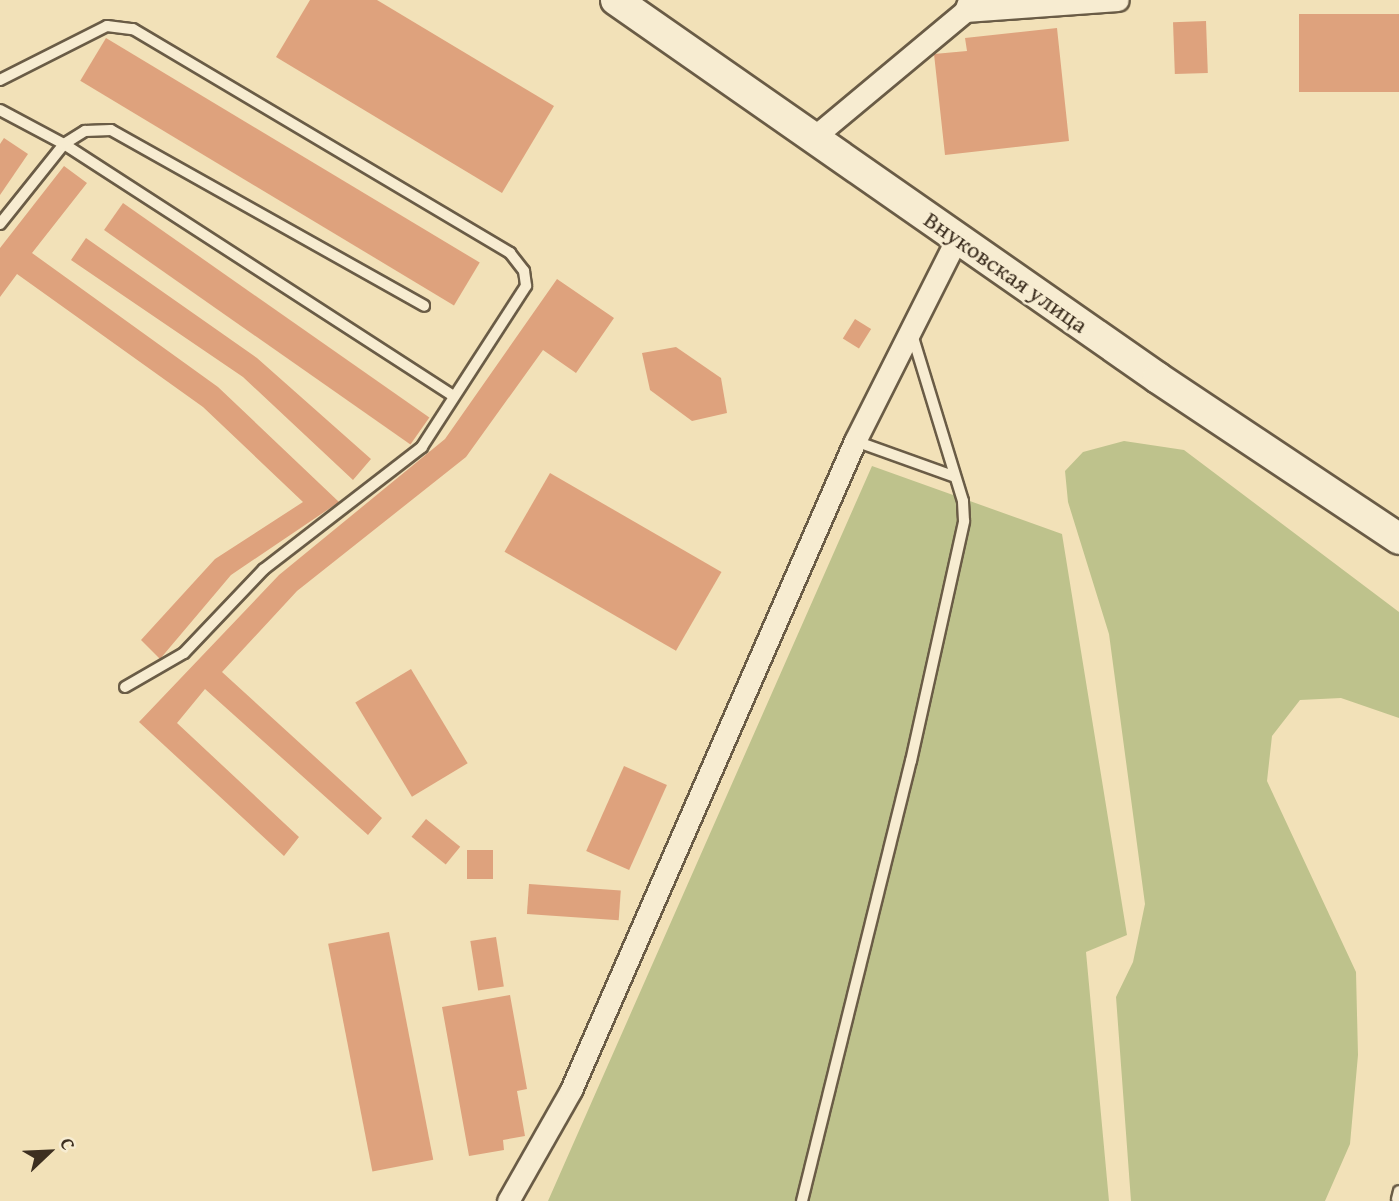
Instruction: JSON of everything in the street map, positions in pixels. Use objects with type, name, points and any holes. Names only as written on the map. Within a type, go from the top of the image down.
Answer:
[{"type":"main road","name":"Внуковская улица","points":[[616,0],[957,238],[1399,539]]},
{"type":"street","points":[[814,137],[967,5],[1118,0]]},
{"type":"street","points":[[508,1201],[571,1090],[855,441],[957,238]]},
{"type":"lane","points":[[0,80],[107,26],[133,29],[510,253],[524,271],[526,286],[452,395],[422,447],[264,569],[184,653],[125,687]]},
{"type":"lane","points":[[0,110],[64,144],[452,395]]},
{"type":"lane","points":[[0,224],[64,144],[85,131],[111,130],[424,306]]},
{"type":"lane","points":[[802,1201],[911,761],[964,521],[910,327]]},
{"type":"lane","points":[[855,441],[953,476]]},
{"type":"green space","points":[[1124,441],[1184,450],[1399,612],[1399,718],[1341,698],[1300,700],[1272,736],[1267,781],[1356,972],[1358,1055],[1350,1144],[1325,1201],[1131,1201],[1116,997],[1133,962],[1145,904],[1109,634],[1068,502],[1065,471],[1083,452]]},
{"type":"green space","points":[[872,466],[1062,534],[1127,935],[1086,952],[1109,1201],[548,1201]]},
{"type":"building","points":[[310,0],[377,0],[554,106],[502,193],[276,57]]},
{"type":"building","points":[[1299,14],[1399,14],[1399,92],[1299,92]]},
{"type":"building","points":[[1206,21],[1208,73],[1175,74],[1173,22]]},
{"type":"building","points":[[1057,28],[1069,141],[945,155],[934,54],[967,51],[965,38]]},
{"type":"building","points":[[106,38],[480,263],[454,305],[80,81]]},
{"type":"building","points":[[4,138],[28,154],[0,195],[0,144]]},
{"type":"building","points":[[64,166],[87,183],[32,253],[218,387],[339,502],[231,575],[160,659],[141,640],[215,559],[303,502],[203,407],[17,274],[0,297],[0,248]]},
{"type":"building","points":[[123,203],[429,418],[410,445],[104,230]]},
{"type":"building","points":[[86,238],[257,358],[371,459],[353,480],[243,377],[71,260]]},
{"type":"building","points":[[557,279],[614,318],[576,373],[543,350],[466,457],[297,591],[222,672],[382,818],[368,835],[205,689],[177,723],[299,837],[284,856],[139,722],[279,575],[445,439]]},
{"type":"building","points":[[855,319],[871,329],[859,349],[843,339]]},
{"type":"building","points":[[676,347],[721,378],[727,413],[692,421],[650,390],[642,353]]},
{"type":"building","points":[[550,473],[721,572],[676,651],[505,552]]},
{"type":"building","points":[[411,669],[468,763],[412,797],[355,702]]},
{"type":"building","points":[[624,766],[667,785],[629,870],[586,851]]},
{"type":"building","points":[[426,819],[460,847],[446,865],[412,837]]},
{"type":"building","points":[[467,850],[493,850],[493,879],[467,879]]},
{"type":"building","points":[[529,884],[621,890],[619,920],[527,914]]},
{"type":"building","points":[[389,932],[433,1160],[372,1172],[328,944]]},
{"type":"building","points":[[496,937],[504,986],[478,990],[470,941]]},
{"type":"building","points":[[510,995],[527,1089],[517,1091],[525,1136],[503,1140],[504,1150],[469,1156],[442,1007]]}]
